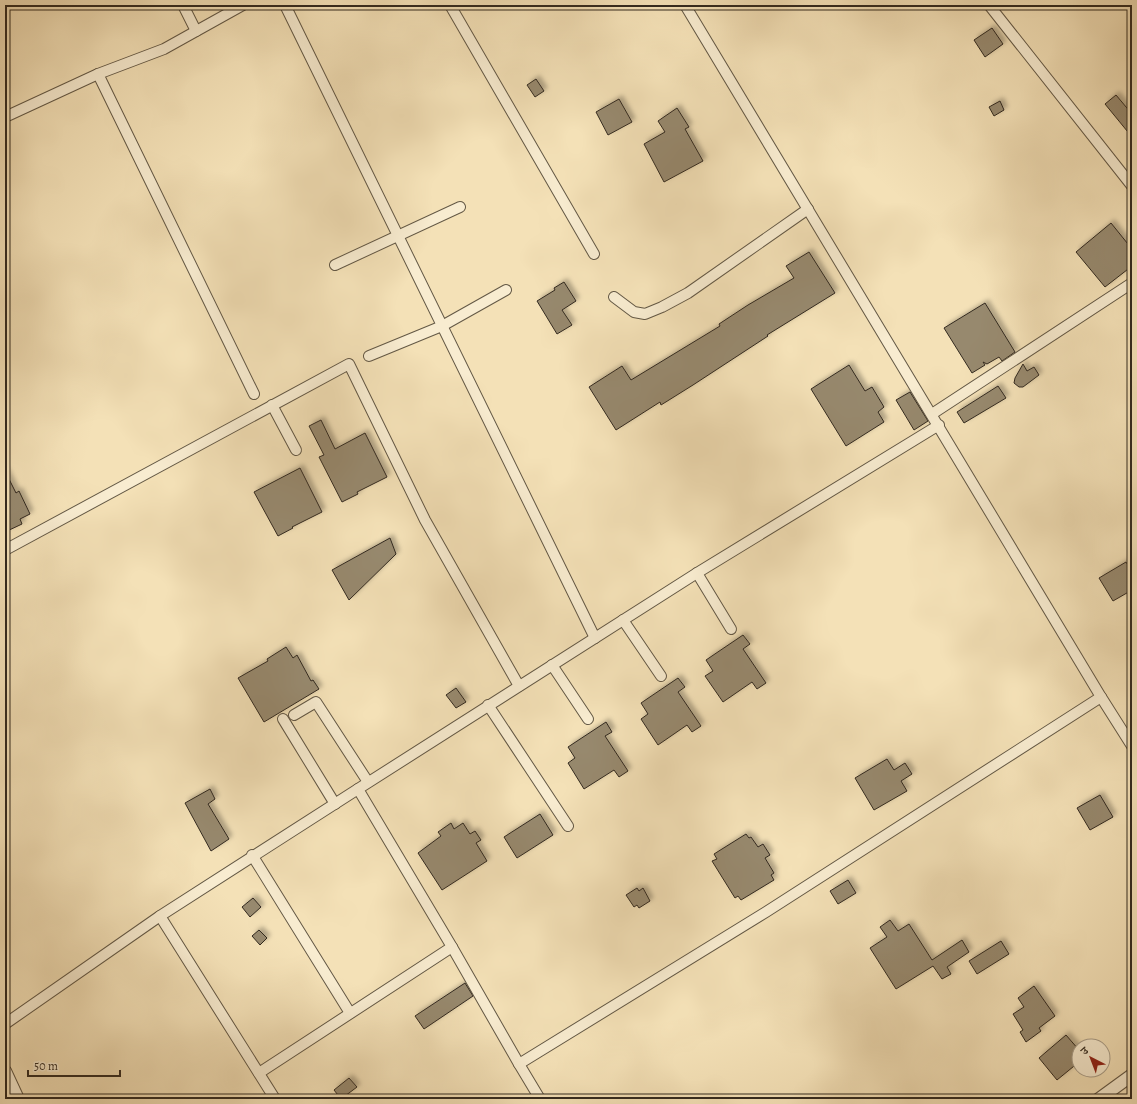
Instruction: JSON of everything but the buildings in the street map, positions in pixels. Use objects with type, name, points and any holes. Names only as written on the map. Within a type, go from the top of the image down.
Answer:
[{"type":"street","points":[[183,5],[196,32]]},
{"type":"street","points":[[5,117],[98,74],[164,49],[244,5]]},
{"type":"street","points":[[285,5],[595,638]]},
{"type":"street","points":[[450,5],[594,254]]},
{"type":"street","points":[[685,5],[939,425],[1101,697],[1132,746]]},
{"type":"street","points":[[989,5],[1132,186]]},
{"type":"street","points":[[98,74],[254,394]]},
{"type":"street","points":[[335,265],[460,207]]},
{"type":"street","points":[[614,297],[634,312],[645,314],[662,307],[688,293],[808,209]]},
{"type":"street","points":[[932,414],[1132,283]]},
{"type":"street","points":[[369,356],[442,326],[506,290]]},
{"type":"street","points":[[5,550],[348,364],[424,520],[519,686]]},
{"type":"street","points":[[272,405],[296,450]]},
{"type":"street","points":[[5,1024],[160,916],[252,855],[335,804],[697,573],[939,425]]},
{"type":"street","points":[[697,573],[731,629]]},
{"type":"street","points":[[623,620],[661,676]]},
{"type":"street","points":[[552,665],[588,719]]},
{"type":"street","points":[[519,1064],[766,912],[1101,697]]},
{"type":"street","points":[[294,715],[316,702],[368,782]]},
{"type":"street","points":[[488,705],[568,826]]},
{"type":"street","points":[[283,719],[335,804]]},
{"type":"street","points":[[358,789],[540,1099]]},
{"type":"street","points":[[252,855],[350,1013]]},
{"type":"street","points":[[160,916],[275,1099]]},
{"type":"street","points":[[259,1073],[452,947]]},
{"type":"street","points":[[5,1071],[18,1099]]},
{"type":"street","points":[[1099,1099],[1132,1075]]}]
